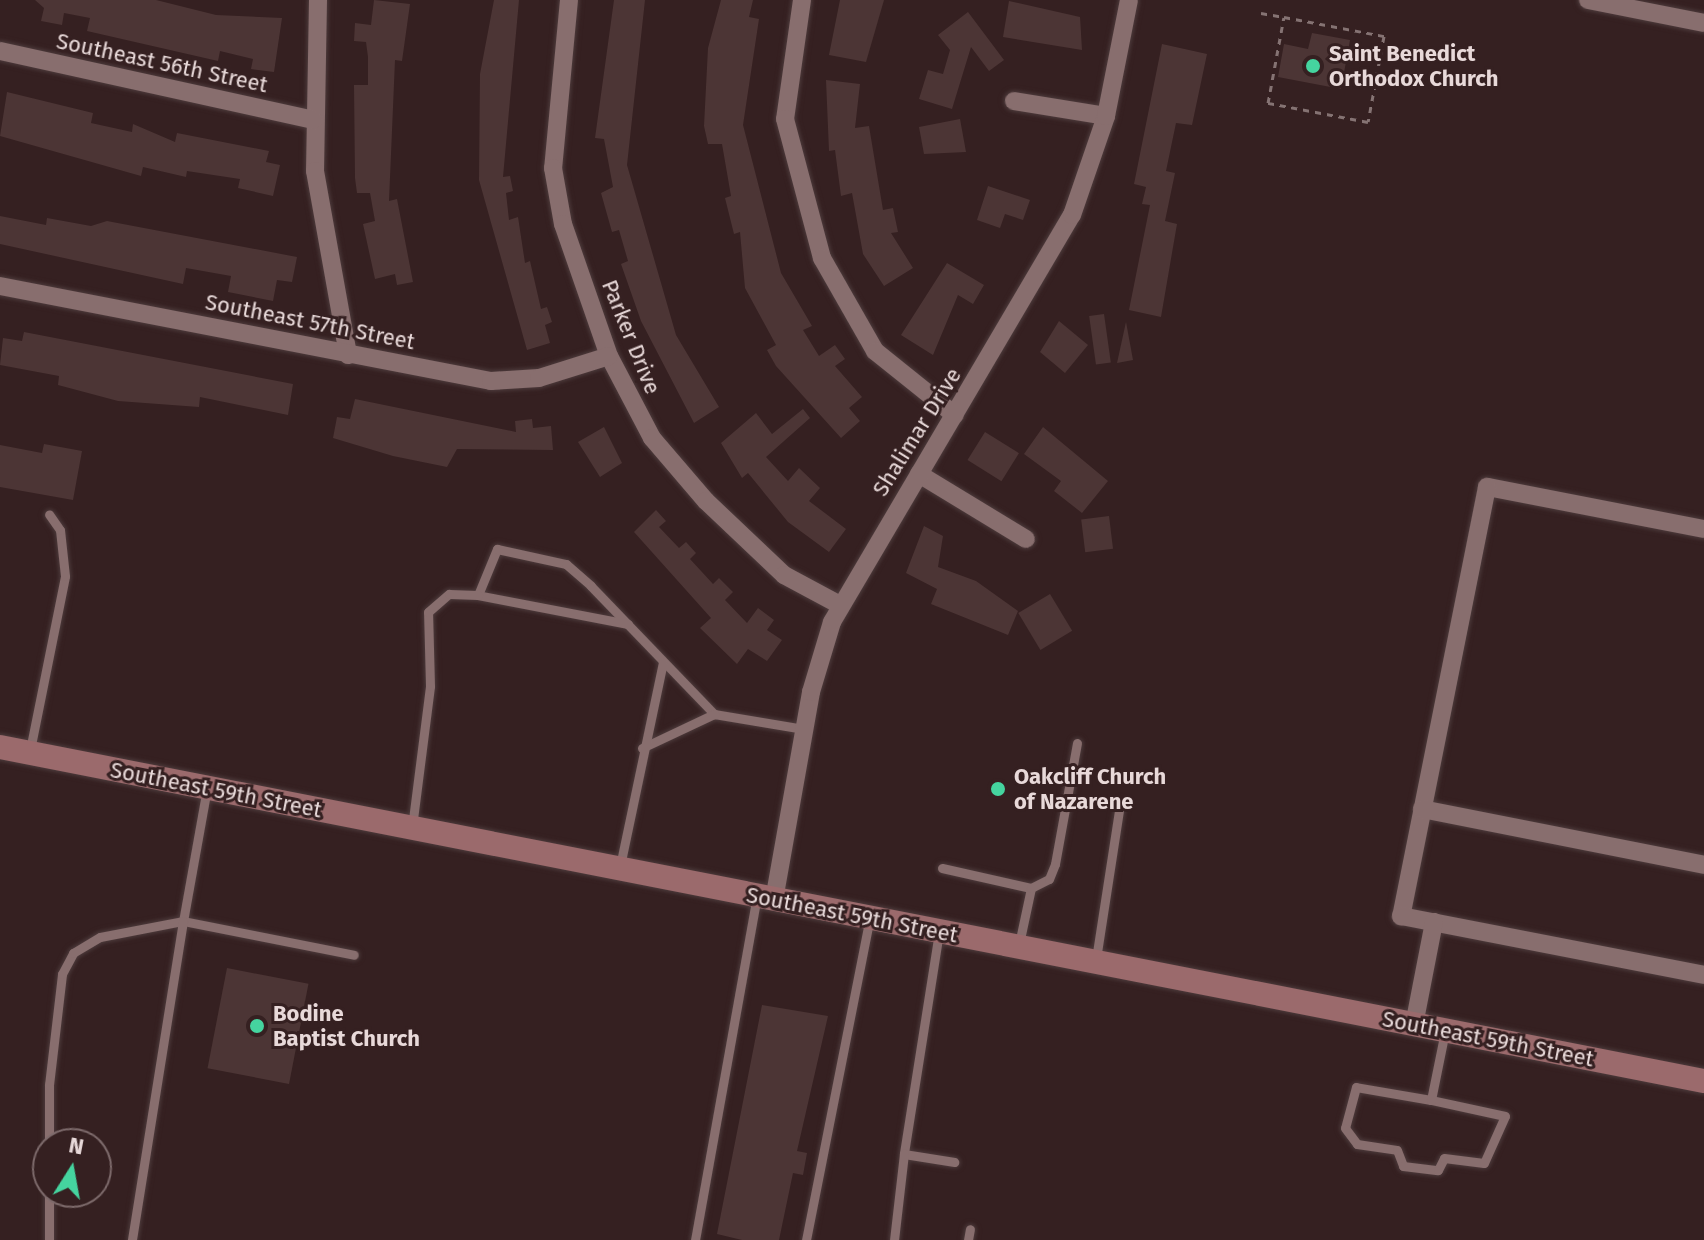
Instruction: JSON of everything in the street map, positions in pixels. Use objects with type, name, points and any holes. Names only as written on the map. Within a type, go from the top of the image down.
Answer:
[{"type":"main road","name":"Southeast 59th Street","points":[[0,747],[1704,1081]]},
{"type":"street","points":[[318,0],[314,120],[319,207],[348,355]]},
{"type":"street","name":"Parker Drive","points":[[569,0],[553,168],[563,224],[609,356],[636,414],[689,483],[762,558],[840,605]]},
{"type":"street","points":[[802,0],[785,119],[822,258],[875,351],[955,415]]},
{"type":"street","name":"Shalimar Drive","points":[[766,898],[804,729],[840,605],[1057,245],[1106,116],[1129,0]]},
{"type":"street","points":[[1596,1],[1704,23]]},
{"type":"street","name":"Southeast 56th Street","points":[[0,51],[314,120]]},
{"type":"street","points":[[1014,101],[1106,116]]},
{"type":"street","name":"Southeast 57th Street","points":[[0,286],[348,355],[515,382],[609,356]]},
{"type":"street","points":[[919,474],[1026,539]]},
{"type":"street","points":[[1704,529],[1487,487],[1401,916],[1704,975]]},
{"type":"street","points":[[1422,809],[1704,865]]},
{"type":"street","points":[[1414,1025],[1434,922]]},
{"type":"lane","points":[[29,753],[65,576],[60,530],[49,514]]},
{"type":"lane","points":[[478,595],[497,549],[566,564],[714,714]]},
{"type":"lane","points":[[411,828],[430,686],[428,612],[449,594],[478,595],[628,624]]},
{"type":"lane","points":[[620,869],[642,748],[663,662]]},
{"type":"lane","points":[[642,748],[714,714],[804,729]]},
{"type":"lane","points":[[942,868],[1031,888],[1049,879],[1055,864],[1077,743]]},
{"type":"lane","points":[[132,1240],[207,788]]},
{"type":"lane","points":[[1095,962],[1120,804]]},
{"type":"lane","points":[[1018,947],[1031,888]]},
{"type":"lane","points":[[695,1240],[766,898]]},
{"type":"lane","points":[[806,1240],[870,918]]},
{"type":"lane","points":[[49,1240],[47,1115],[62,974],[73,953],[100,937],[183,921],[354,955]]},
{"type":"lane","points":[[894,1240],[904,1154],[939,932]]},
{"type":"lane","points":[[1431,1100],[1445,1031]]},
{"type":"lane","points":[[1356,1087],[1431,1100],[1505,1116],[1484,1163],[1444,1158],[1438,1170],[1403,1166],[1397,1150],[1357,1144],[1345,1128],[1356,1087]]},
{"type":"lane","points":[[904,1154],[954,1162]]},
{"type":"lane","points":[[968,1240],[970,1229]]},
{"type":"path","points":[[1261,13],[1284,17],[1384,36],[1368,122],[1268,103],[1284,17]]},
{"type":"building","points":[[35,0],[156,0],[216,15],[282,18],[274,72],[251,69],[253,59],[220,51],[218,61],[87,31],[90,18],[64,13],[62,25],[41,21],[44,8]]},
{"type":"building","points":[[374,0],[410,4],[402,61],[395,60],[389,201],[397,199],[413,282],[397,285],[395,274],[375,279],[363,224],[375,221],[370,193],[357,193],[355,178],[354,85],[368,85],[368,57],[366,42],[354,41],[355,23],[371,25]]},
{"type":"building","points":[[494,0],[519,0],[503,177],[510,176],[513,191],[506,193],[509,220],[518,217],[525,263],[530,261],[541,309],[547,307],[552,322],[545,325],[550,343],[527,350],[479,180],[480,74]]},
{"type":"building","points":[[614,0],[645,0],[627,165],[676,335],[719,407],[694,423],[641,321],[621,264],[628,261],[619,230],[612,232],[601,193],[613,187],[604,139],[595,138]]},
{"type":"building","points":[[721,0],[753,0],[749,17],[759,19],[743,125],[781,273],[812,326],[803,330],[819,356],[835,345],[845,359],[835,366],[862,397],[849,408],[860,421],[841,438],[776,366],[767,350],[776,345],[745,288],[740,232],[734,234],[725,198],[731,196],[722,144],[708,144],[704,126],[708,48]]},
{"type":"building","points":[[840,0],[884,0],[866,62],[829,55]]},
{"type":"building","points":[[1009,1],[1080,17],[1082,50],[1003,37]]},
{"type":"building","points":[[968,12],[1004,60],[989,71],[971,47],[952,109],[919,99],[928,70],[943,74],[950,50],[938,35]]},
{"type":"building","name":"Saint Benedict Orthodox Church","points":[[1312,33],[1350,40],[1341,89],[1278,77],[1284,44],[1308,49]]},
{"type":"building","points":[[1162,44],[1207,54],[1192,125],[1176,123],[1166,171],[1175,173],[1165,221],[1177,224],[1161,317],[1129,310],[1150,205],[1142,204],[1146,187],[1134,184]]},
{"type":"building","points":[[826,80],[860,84],[855,128],[869,126],[883,210],[893,208],[898,232],[891,233],[913,268],[884,286],[863,254],[852,193],[841,196],[835,150],[829,151]]},
{"type":"building","points":[[7,92],[93,113],[91,123],[132,132],[133,124],[175,142],[177,133],[269,151],[266,162],[280,165],[273,196],[238,188],[240,179],[187,171],[186,177],[143,167],[141,176],[0,136]]},
{"type":"building","points":[[960,119],[966,152],[924,154],[919,127]]},
{"type":"building","points":[[988,186],[1030,200],[1023,220],[1005,214],[1000,228],[977,220]]},
{"type":"building","points":[[0,216],[46,225],[47,218],[91,226],[107,221],[297,257],[292,282],[277,280],[273,301],[228,292],[231,276],[186,268],[183,284],[0,244]]},
{"type":"building","points":[[947,263],[984,285],[973,304],[958,295],[933,355],[901,335]]},
{"type":"building","points":[[1104,314],[1111,363],[1096,365],[1089,316]]},
{"type":"building","points":[[1059,321],[1088,345],[1065,373],[1040,352]]},
{"type":"building","points":[[1126,322],[1133,360],[1117,363]]},
{"type":"building","points":[[24,332],[293,384],[288,415],[200,397],[199,407],[118,401],[58,385],[59,376],[0,365],[3,338],[22,341]]},
{"type":"building","points":[[355,399],[516,432],[515,421],[532,419],[533,428],[551,426],[553,450],[457,449],[447,467],[393,456],[333,438],[337,417],[350,419]]},
{"type":"building","points":[[803,409],[810,418],[766,457],[788,481],[799,468],[820,488],[809,501],[846,529],[829,552],[788,522],[748,473],[742,478],[721,443],[756,413],[772,434]]},
{"type":"building","points":[[604,427],[622,463],[600,477],[578,442]]},
{"type":"building","points":[[1043,427],[1108,481],[1082,513],[1054,491],[1061,481],[1024,454]]},
{"type":"building","points":[[985,432],[1019,453],[1001,481],[968,460]]},
{"type":"building","points":[[44,444],[82,451],[73,500],[0,487],[0,445],[42,453]]},
{"type":"building","points":[[656,510],[666,521],[659,527],[679,548],[686,542],[696,553],[690,559],[713,584],[719,578],[733,592],[725,600],[747,623],[758,608],[774,620],[767,630],[782,640],[767,661],[748,649],[737,664],[700,628],[711,618],[634,532]]},
{"type":"building","points":[[1109,516],[1113,549],[1085,552],[1081,519]]},
{"type":"building","points":[[924,526],[943,536],[938,567],[976,581],[1018,611],[1008,635],[931,604],[937,589],[906,573]]},
{"type":"building","points":[[1050,594],[1072,631],[1040,650],[1018,613]]},
{"type":"building","name":"Bodine Baptist Church","points":[[227,968],[308,984],[289,1084],[208,1068]]},
{"type":"building","points":[[762,1005],[828,1016],[797,1151],[807,1153],[803,1175],[793,1173],[779,1240],[742,1240],[717,1234]]},
{"type":"place","name":"Saint Benedict Orthodox Church","points":[[1313,66]]},
{"type":"place","name":"Oakcliff Church of Nazarene","points":[[998,789]]},
{"type":"place","name":"Bodine Baptist Church","points":[[257,1026]]}]
